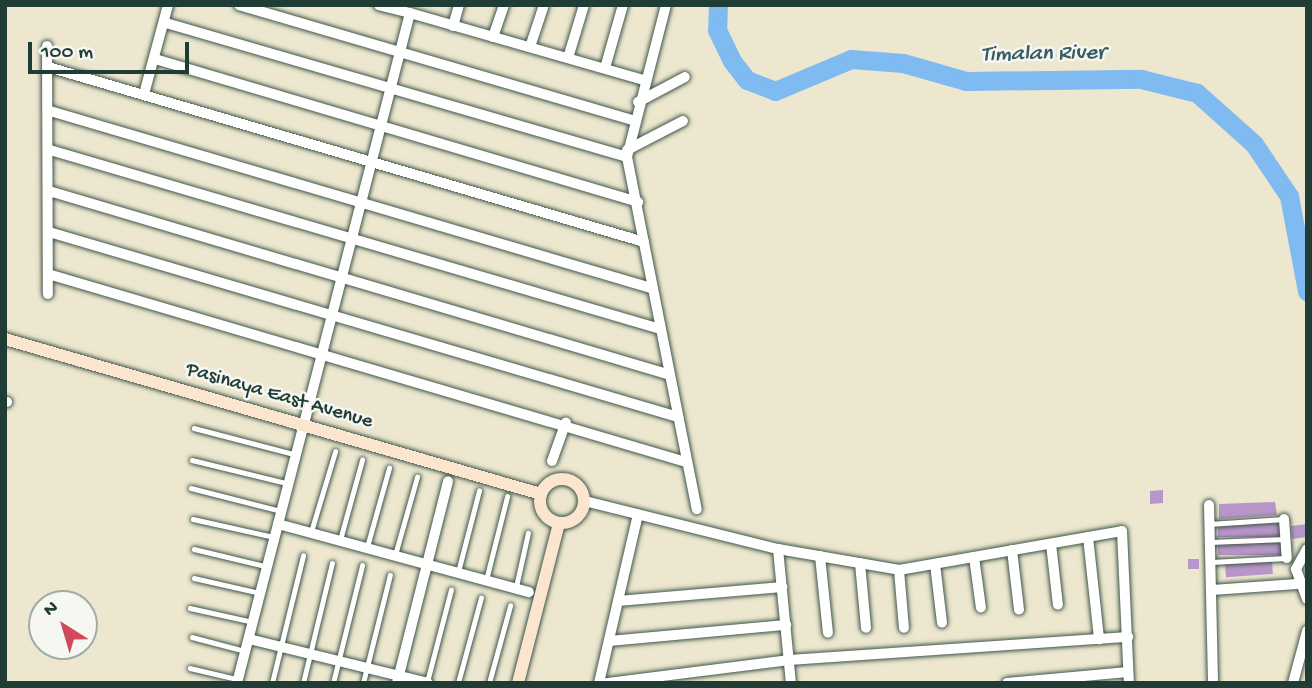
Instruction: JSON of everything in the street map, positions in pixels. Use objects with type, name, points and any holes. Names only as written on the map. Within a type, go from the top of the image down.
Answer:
[{"type":"street","points":[[144,94],[166,23],[168,5]]},
{"type":"street","points":[[239,5],[633,120]]},
{"type":"street","points":[[379,5],[644,79]]},
{"type":"street","points":[[453,26],[459,5]]},
{"type":"street","points":[[493,37],[504,5]]},
{"type":"street","points":[[530,47],[544,5]]},
{"type":"street","points":[[568,58],[584,5]]},
{"type":"street","points":[[605,68],[623,5]]},
{"type":"street","points":[[666,5],[633,120],[627,154],[638,202],[667,374],[697,509]]},
{"type":"street","points":[[238,681],[388,87],[410,13]]},
{"type":"street","points":[[166,23],[627,154],[683,121]]},
{"type":"street","points":[[47,46],[50,111],[48,294]]},
{"type":"street","points":[[155,59],[379,122],[638,202]]},
{"type":"street","points":[[48,68],[644,242]]},
{"type":"street","points":[[638,102],[685,77]]},
{"type":"street","points":[[50,111],[651,288]]},
{"type":"street","points":[[50,150],[660,329]]},
{"type":"street","points":[[49,191],[341,274],[667,374]]},
{"type":"street","points":[[49,232],[678,417]]},
{"type":"street","points":[[48,274],[566,422],[686,462]]},
{"type":"street","name":"Pasinaya East Avenue","points":[[5,339],[541,494]]},
{"type":"street","points":[[552,461],[566,422]]},
{"type":"street","points":[[564,478],[579,486],[585,501],[578,516],[559,523],[544,514],[541,494],[564,478]]},
{"type":"street","points":[[398,679],[447,481]]},
{"type":"street","points":[[585,501],[778,549],[899,570],[1122,531],[1128,677],[1007,683]]},
{"type":"street","points":[[1209,505],[1213,683]]},
{"type":"street","points":[[599,683],[638,514]]},
{"type":"street","points":[[1284,519],[1287,558]]},
{"type":"street","points":[[518,683],[559,523]]},
{"type":"street","points":[[278,524],[529,592]]},
{"type":"street","points":[[1088,537],[1099,639]]},
{"type":"street","points":[[1286,539],[1306,550],[1297,584],[1307,599]]},
{"type":"street","points":[[1051,544],[1058,605]]},
{"type":"street","points":[[778,549],[791,683]]},
{"type":"street","points":[[1012,550],[1019,610]]},
{"type":"street","points":[[820,556],[828,633]]},
{"type":"street","points":[[974,557],[981,608]]},
{"type":"street","points":[[860,563],[866,628]]},
{"type":"street","points":[[935,564],[942,623]]},
{"type":"street","points":[[899,570],[904,628]]},
{"type":"street","points":[[1212,590],[1297,584]]},
{"type":"street","points":[[618,601],[782,587]]},
{"type":"street","points":[[609,641],[786,625]]},
{"type":"street","points":[[1293,683],[1307,631]]},
{"type":"street","points":[[607,683],[789,660],[1128,637]]},
{"type":"street","points":[[248,639],[366,668],[398,679],[428,683]]},
{"type":"lane","points":[[194,428],[294,454]]},
{"type":"lane","points":[[311,533],[335,452]]},
{"type":"lane","points":[[192,460],[287,483]]},
{"type":"lane","points":[[340,541],[362,460]]},
{"type":"lane","points":[[366,548],[389,468]]},
{"type":"lane","points":[[395,556],[417,477]]},
{"type":"lane","points":[[191,488],[281,511]]},
{"type":"lane","points":[[458,573],[479,491]]},
{"type":"lane","points":[[486,580],[507,497]]},
{"type":"lane","points":[[192,519],[274,538]]},
{"type":"lane","points":[[1209,524],[1284,519]]},
{"type":"lane","points":[[516,589],[528,533]]},
{"type":"lane","points":[[1209,542],[1286,539]]},
{"type":"lane","points":[[194,549],[267,566]]},
{"type":"lane","points":[[272,683],[303,556]]},
{"type":"lane","points":[[1210,562],[1287,558]]},
{"type":"lane","points":[[303,683],[332,563]]},
{"type":"lane","points":[[333,683],[362,566]]},
{"type":"lane","points":[[363,683],[390,575]]},
{"type":"lane","points":[[194,578],[260,593]]},
{"type":"lane","points":[[428,683],[451,590]]},
{"type":"lane","points":[[458,683],[481,598]]},
{"type":"lane","points":[[489,683],[510,606]]},
{"type":"lane","points":[[190,608],[253,622]]},
{"type":"lane","points":[[192,637],[246,651]]},
{"type":"lane","points":[[190,667],[238,681]]},
{"type":"building","points":[[1163,490],[1163,503],[1150,504],[1150,491]]},
{"type":"building","points":[[1275,502],[1277,515],[1219,519],[1219,504]]},
{"type":"building","points":[[1218,521],[1282,521],[1282,537],[1218,537]]},
{"type":"building","points":[[1307,524],[1307,537],[1292,539],[1291,526]]},
{"type":"building","points":[[1218,541],[1282,541],[1282,555],[1218,555]]},
{"type":"building","points":[[1188,559],[1199,559],[1199,569],[1188,569]]},
{"type":"building","points":[[1272,561],[1273,574],[1226,577],[1225,564]]},
{"type":"waterway","name":"Timalan River","points":[[718,5],[717,30],[732,61],[747,80],[775,91],[851,59],[903,63],[966,81],[1141,79],[1197,93],[1254,144],[1289,196],[1307,291]]}]
